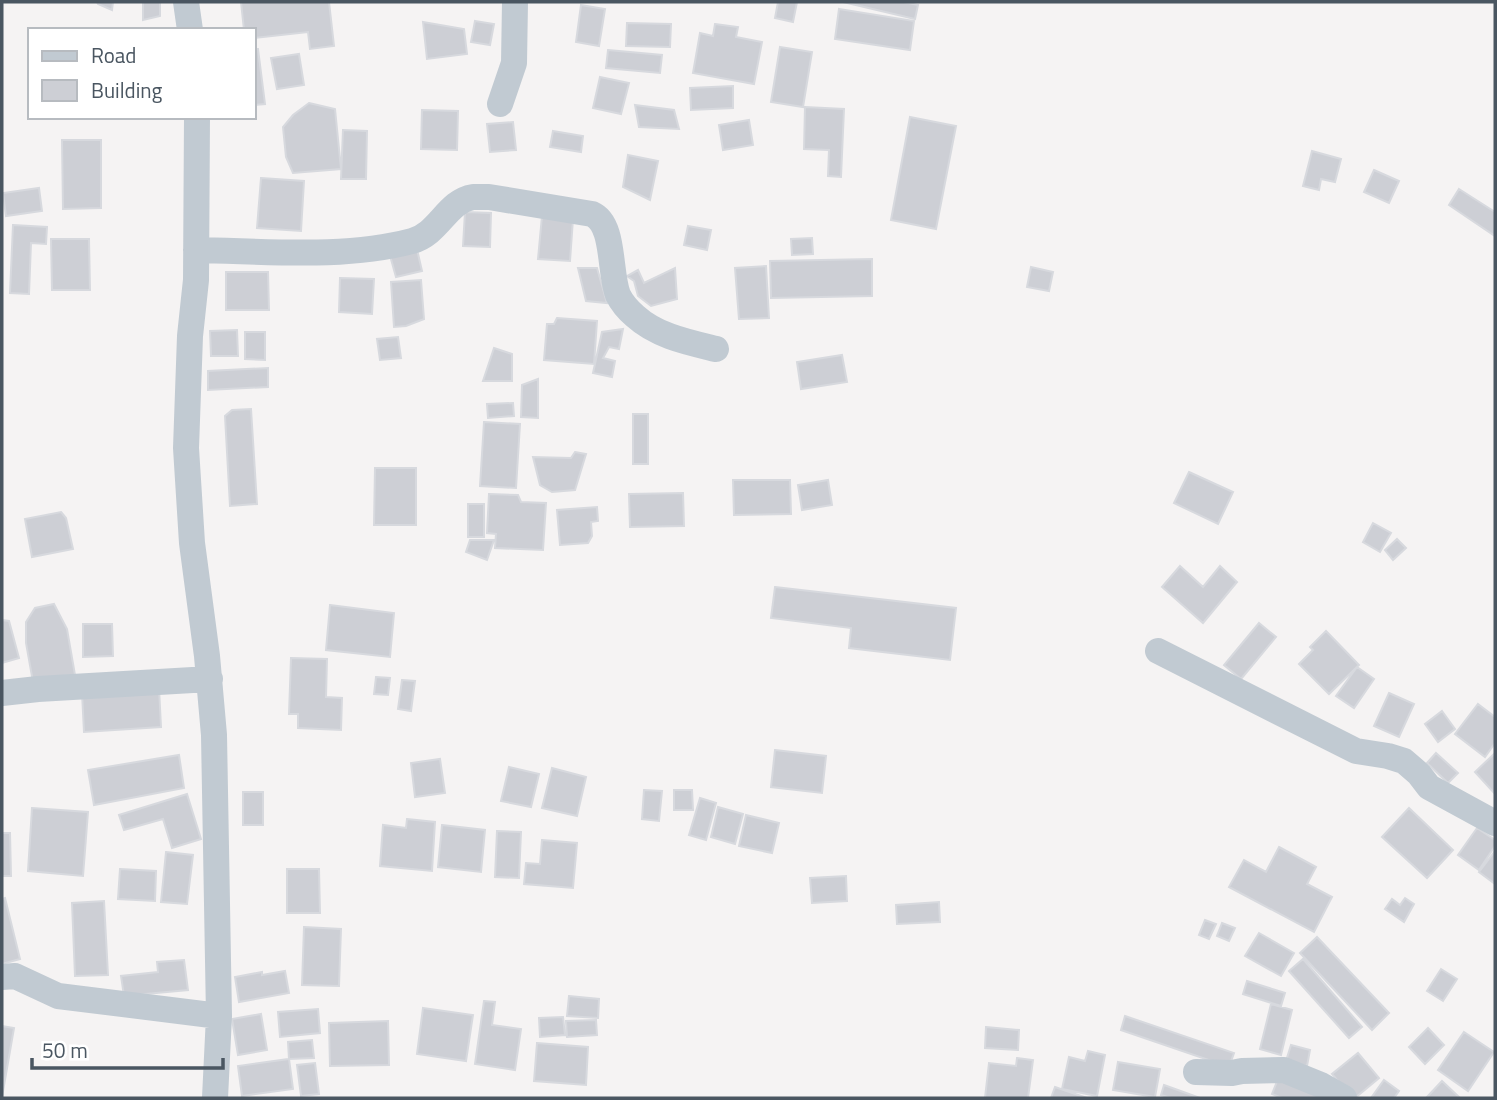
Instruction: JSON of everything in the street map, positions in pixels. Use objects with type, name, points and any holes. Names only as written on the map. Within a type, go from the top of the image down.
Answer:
[{"type":"street","points":[[186,2],[190,28]]},
{"type":"street","points":[[500,104],[514,63],[515,2]]},
{"type":"street","points":[[197,119],[196,280],[190,336],[187,448],[192,543],[214,735],[219,1016],[215,1098]]},
{"type":"street","points":[[196,250],[345,252],[388,246],[421,238],[457,204],[473,197],[489,197],[592,214],[598,217],[606,229],[614,283],[619,296],[636,318],[674,339],[716,349]]},
{"type":"street","points":[[1158,652],[1356,751],[1404,761],[1429,787],[1495,823]]},
{"type":"street","points":[[2,693],[209,679]]},
{"type":"street","points":[[2,977],[15,976],[58,996],[219,1016]]},
{"type":"street","points":[[1196,1072],[1284,1070],[1344,1098]]},
{"type":"building","points":[[97,2],[113,2],[112,10],[98,4]]},
{"type":"building","points":[[143,2],[160,2],[160,16],[143,20]]},
{"type":"building","points":[[241,2],[329,2],[334,46],[310,49],[308,32],[256,38],[256,28],[244,28]]},
{"type":"building","points":[[778,2],[797,2],[793,22],[775,18]]},
{"type":"building","points":[[843,2],[904,2],[918,5],[915,19]]},
{"type":"building","points":[[581,5],[605,9],[599,46],[576,42]]},
{"type":"building","points":[[839,9],[914,21],[910,50],[835,39]]},
{"type":"building","points":[[475,21],[494,24],[490,45],[471,42]]},
{"type":"building","points":[[423,22],[464,29],[467,54],[427,59]]},
{"type":"building","points":[[627,23],[671,24],[670,47],[626,46]]},
{"type":"building","points":[[715,24],[738,27],[736,37],[762,42],[754,84],[693,73],[700,33],[713,36]]},
{"type":"building","points":[[780,47],[812,52],[803,107],[771,102]]},
{"type":"building","points":[[256,49],[258,49],[265,104],[256,105]]},
{"type":"building","points":[[608,50],[662,55],[660,73],[606,68]]},
{"type":"building","points":[[299,54],[304,85],[277,89],[271,58]]},
{"type":"building","points":[[600,77],[629,83],[621,114],[593,108]]},
{"type":"building","points":[[733,86],[733,108],[691,110],[690,88]]},
{"type":"building","points":[[309,103],[335,109],[341,169],[293,173],[286,157],[283,127]]},
{"type":"building","points":[[635,105],[674,110],[679,129],[639,127]]},
{"type":"building","points":[[805,107],[844,109],[841,177],[828,176],[829,150],[804,149]]},
{"type":"building","points":[[422,110],[458,111],[457,150],[421,149]]},
{"type":"building","points":[[910,117],[956,126],[936,229],[891,220]]},
{"type":"building","points":[[749,120],[753,145],[723,150],[719,125]]},
{"type":"building","points":[[513,122],[516,150],[490,152],[487,124]]},
{"type":"building","points":[[343,130],[367,131],[366,179],[341,179]]},
{"type":"building","points":[[553,131],[583,136],[581,152],[550,147]]},
{"type":"building","points":[[62,140],[101,140],[101,208],[63,209]]},
{"type":"building","points":[[1312,151],[1341,159],[1335,182],[1321,179],[1319,190],[1303,186]]},
{"type":"building","points":[[628,155],[658,161],[650,200],[623,187]]},
{"type":"building","points":[[1374,170],[1399,181],[1389,203],[1364,192]]},
{"type":"building","points":[[261,178],[304,181],[301,231],[257,228]]},
{"type":"building","points":[[39,188],[42,211],[6,216],[3,193]]},
{"type":"building","points":[[1459,189],[1495,212],[1495,236],[1449,205]]},
{"type":"building","points":[[465,212],[491,213],[490,247],[463,246]]},
{"type":"building","points":[[542,216],[573,219],[570,261],[538,259]]},
{"type":"building","points":[[13,225],[47,227],[46,244],[31,243],[29,294],[10,293]]},
{"type":"building","points":[[688,226],[711,230],[707,250],[684,245]]},
{"type":"building","points":[[812,238],[813,254],[792,255],[791,239]]},
{"type":"building","points":[[51,239],[89,239],[90,290],[52,290]]},
{"type":"building","points":[[416,245],[422,271],[396,277],[389,252]]},
{"type":"building","points":[[872,259],[872,296],[771,298],[770,261]]},
{"type":"building","points":[[766,266],[769,318],[739,319],[735,268]]},
{"type":"building","points":[[1031,267],[1053,272],[1049,291],[1027,287]]},
{"type":"building","points":[[578,268],[597,268],[607,303],[586,301]]},
{"type":"building","points":[[675,268],[677,299],[651,306],[638,296],[634,281],[627,276],[638,270],[644,283]]},
{"type":"building","points":[[226,272],[268,272],[269,310],[226,310]]},
{"type":"building","points":[[340,278],[374,279],[372,314],[339,312]]},
{"type":"building","points":[[421,280],[424,319],[406,326],[394,327],[391,282]]},
{"type":"building","points":[[557,318],[597,321],[594,364],[544,360],[547,324],[554,324]]},
{"type":"building","points":[[623,329],[619,349],[609,347],[603,358],[615,361],[612,377],[593,373],[602,332]]},
{"type":"building","points":[[237,330],[238,356],[211,356],[210,331]]},
{"type":"building","points":[[245,332],[265,332],[265,360],[245,359]]},
{"type":"building","points":[[398,337],[401,358],[380,360],[377,339]]},
{"type":"building","points":[[494,348],[512,354],[512,381],[483,381]]},
{"type":"building","points":[[842,355],[847,382],[801,389],[797,362]]},
{"type":"building","points":[[268,368],[268,387],[208,390],[208,371]]},
{"type":"building","points":[[538,379],[538,418],[521,417],[522,385]]},
{"type":"building","points":[[513,403],[514,416],[488,418],[487,404]]},
{"type":"building","points":[[251,409],[257,504],[230,506],[225,416],[232,410]]},
{"type":"building","points":[[633,414],[648,414],[648,464],[633,464]]},
{"type":"building","points":[[484,422],[520,424],[516,488],[480,486]]},
{"type":"building","points":[[575,452],[586,454],[575,490],[552,492],[540,485],[533,457],[571,458]]},
{"type":"building","points":[[375,468],[416,468],[416,525],[374,525]]},
{"type":"building","points":[[1189,472],[1233,492],[1218,524],[1174,503]]},
{"type":"building","points":[[733,480],[790,480],[791,514],[734,515]]},
{"type":"building","points":[[828,480],[832,505],[802,510],[798,485]]},
{"type":"building","points":[[683,493],[684,526],[630,527],[629,494]]},
{"type":"building","points":[[489,494],[518,495],[521,502],[546,503],[543,550],[495,548],[496,534],[487,533]]},
{"type":"building","points":[[468,504],[484,504],[484,537],[468,537]]},
{"type":"building","points":[[597,507],[598,521],[591,522],[592,536],[588,543],[560,545],[557,510]]},
{"type":"building","points":[[61,512],[66,518],[73,549],[32,557],[25,519]]},
{"type":"building","points":[[1373,523],[1391,533],[1380,552],[1363,542]]},
{"type":"building","points":[[1397,539],[1406,548],[1393,560],[1385,550]]},
{"type":"building","points":[[470,540],[494,540],[487,560],[466,552]]},
{"type":"building","points":[[1180,566],[1203,587],[1220,566],[1237,582],[1203,623],[1162,587]]},
{"type":"building","points":[[775,587],[956,608],[950,660],[849,648],[851,628],[771,618]]},
{"type":"building","points":[[54,604],[67,629],[75,675],[33,682],[26,643],[26,622],[35,608]]},
{"type":"building","points":[[330,605],[394,613],[390,657],[326,650]]},
{"type":"building","points":[[2,620],[9,621],[19,658],[2,663]]},
{"type":"building","points":[[1259,623],[1276,637],[1241,679],[1224,665]]},
{"type":"building","points":[[83,624],[112,624],[113,656],[83,657]]},
{"type":"building","points":[[1326,631],[1359,665],[1329,694],[1299,664],[1313,650],[1310,647]]},
{"type":"building","points":[[291,658],[327,659],[326,697],[342,698],[341,730],[298,728],[298,714],[289,714]]},
{"type":"building","points":[[1357,667],[1374,679],[1354,708],[1336,696]]},
{"type":"building","points":[[376,677],[390,678],[388,695],[374,694]]},
{"type":"building","points":[[402,680],[415,681],[411,711],[398,709]]},
{"type":"building","points":[[159,688],[161,727],[84,732],[82,693]]},
{"type":"building","points":[[1389,693],[1414,704],[1399,737],[1374,726]]},
{"type":"building","points":[[1478,704],[1495,717],[1495,743],[1485,757],[1455,734]]},
{"type":"building","points":[[1442,711],[1455,729],[1438,742],[1425,724]]},
{"type":"building","points":[[775,750],[826,756],[822,793],[771,787]]},
{"type":"building","points":[[1436,753],[1458,773],[1448,783],[1427,763]]},
{"type":"building","points":[[1495,753],[1495,794],[1475,772]]},
{"type":"building","points":[[179,755],[184,788],[94,805],[88,770]]},
{"type":"building","points":[[440,759],[445,793],[415,797],[411,763]]},
{"type":"building","points":[[509,767],[539,774],[531,807],[501,801]]},
{"type":"building","points":[[552,768],[586,777],[577,816],[542,808]]},
{"type":"building","points":[[644,790],[662,791],[659,821],[642,819]]},
{"type":"building","points":[[674,790],[692,790],[693,810],[674,810]]},
{"type":"building","points":[[243,792],[263,792],[263,825],[243,825]]},
{"type":"building","points":[[187,794],[201,839],[172,848],[163,819],[124,830],[119,815]]},
{"type":"building","points":[[700,798],[716,803],[706,840],[689,835]]},
{"type":"building","points":[[718,807],[743,814],[735,844],[711,837]]},
{"type":"building","points":[[32,808],[88,812],[83,876],[28,871]]},
{"type":"building","points":[[1409,808],[1453,850],[1427,878],[1382,837]]},
{"type":"building","points":[[746,815],[779,823],[772,853],[739,846]]},
{"type":"building","points":[[407,819],[435,822],[432,871],[380,866],[383,825],[406,828]]},
{"type":"building","points":[[442,825],[485,830],[481,872],[438,867]]},
{"type":"building","points":[[1477,828],[1495,840],[1495,846],[1479,870],[1458,855]]},
{"type":"building","points":[[497,831],[521,832],[519,878],[495,877]]},
{"type":"building","points":[[2,833],[10,833],[11,876],[2,876]]},
{"type":"building","points":[[542,840],[577,843],[573,888],[524,884],[526,863],[540,864]]},
{"type":"building","points":[[1279,847],[1316,867],[1307,884],[1332,897],[1314,932],[1229,887],[1244,860],[1266,872]]},
{"type":"building","points":[[1495,851],[1495,884],[1479,872]]},
{"type":"building","points":[[166,852],[193,855],[187,904],[161,902]]},
{"type":"building","points":[[120,869],[156,871],[155,901],[118,899]]},
{"type":"building","points":[[287,869],[319,869],[320,913],[287,913]]},
{"type":"building","points":[[846,876],[847,901],[812,903],[810,878]]},
{"type":"building","points":[[5,898],[20,959],[2,964],[2,899]]},
{"type":"building","points":[[1405,898],[1414,904],[1404,922],[1385,909],[1392,899],[1400,905]]},
{"type":"building","points":[[104,901],[108,975],[75,976],[72,903]]},
{"type":"building","points":[[939,902],[940,922],[897,924],[896,905]]},
{"type":"building","points":[[1205,920],[1216,924],[1209,939],[1199,935]]},
{"type":"building","points":[[1222,923],[1235,928],[1229,941],[1217,936]]},
{"type":"building","points":[[304,927],[341,929],[339,986],[302,985]]},
{"type":"building","points":[[1259,933],[1294,953],[1281,976],[1245,956]]},
{"type":"building","points":[[1317,937],[1389,1013],[1372,1030],[1300,953]]},
{"type":"building","points":[[1303,959],[1362,1027],[1349,1038],[1289,971]]},
{"type":"building","points":[[184,960],[188,990],[124,996],[121,976],[158,972],[157,962]]},
{"type":"building","points":[[1441,969],[1457,979],[1443,1001],[1427,991]]},
{"type":"building","points":[[285,971],[289,993],[239,1002],[235,977]]},
{"type":"building","points":[[1247,981],[1285,993],[1281,1006],[1243,994]]},
{"type":"building","points":[[569,996],[599,999],[598,1018],[567,1016]]},
{"type":"building","points":[[484,1001],[495,1002],[492,1025],[521,1029],[515,1070],[475,1064]]},
{"type":"building","points":[[1271,1004],[1292,1010],[1281,1055],[1260,1049]]},
{"type":"building","points":[[423,1008],[473,1015],[466,1061],[417,1054]]},
{"type":"building","points":[[318,1009],[320,1033],[280,1037],[278,1012]]},
{"type":"building","points":[[261,1014],[267,1050],[238,1055],[232,1019]]},
{"type":"building","points":[[1125,1016],[1234,1053],[1229,1067],[1121,1030]]},
{"type":"building","points":[[563,1017],[565,1035],[540,1037],[539,1018]]},
{"type":"building","points":[[596,1020],[597,1035],[567,1037],[566,1021]]},
{"type":"building","points":[[388,1021],[389,1065],[330,1066],[329,1023]]},
{"type":"building","points":[[2,1026],[14,1028],[2,1097]]},
{"type":"building","points":[[986,1027],[1019,1030],[1018,1050],[985,1048]]},
{"type":"building","points":[[1428,1028],[1444,1045],[1425,1064],[1409,1047]]},
{"type":"building","points":[[1464,1032],[1494,1052],[1468,1091],[1438,1070]]},
{"type":"building","points":[[312,1040],[314,1058],[289,1059],[288,1042]]},
{"type":"building","points":[[537,1043],[588,1047],[586,1085],[534,1081]]},
{"type":"building","points":[[1291,1045],[1310,1050],[1307,1066],[1286,1061]]},
{"type":"building","points":[[1088,1051],[1105,1055],[1097,1096],[1062,1089],[1069,1057],[1085,1061]]},
{"type":"building","points":[[1358,1053],[1379,1078],[1352,1098],[1332,1074]]},
{"type":"building","points":[[1017,1058],[1033,1060],[1028,1098],[985,1098],[989,1063],[1016,1066]]},
{"type":"building","points":[[289,1059],[293,1089],[242,1096],[238,1066]]},
{"type":"building","points":[[1118,1062],[1160,1069],[1155,1097],[1113,1090]]},
{"type":"building","points":[[315,1063],[319,1094],[301,1096],[297,1065]]},
{"type":"building","points":[[1280,1074],[1336,1098],[1282,1098],[1272,1094]]},
{"type":"building","points":[[1384,1080],[1399,1091],[1394,1098],[1371,1098]]},
{"type":"building","points":[[1442,1081],[1459,1097],[1426,1098]]},
{"type":"building","points":[[1164,1085],[1200,1098],[1171,1098],[1161,1095]]},
{"type":"building","points":[[1055,1087],[1087,1098],[1051,1098]]}]
